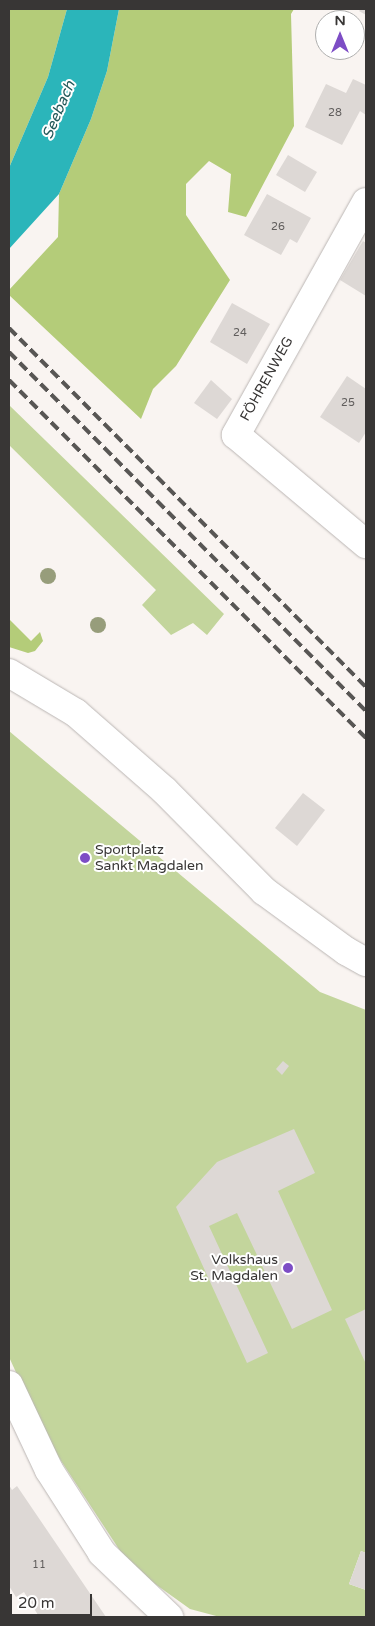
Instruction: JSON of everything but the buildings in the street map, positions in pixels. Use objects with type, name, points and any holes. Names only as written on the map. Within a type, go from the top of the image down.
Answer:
[{"type":"street","name":"FÖHRENWEG","points":[[366,202],[236,435],[366,544]]},
{"type":"street","points":[[9,673],[76,713],[166,791],[264,891],[310,926],[366,962]]},
{"type":"street","points":[[9,1385],[49,1470],[102,1553],[169,1617]]},
{"type":"green space","points":[[10,9],[67,9],[48,77],[9,168]]},
{"type":"green space","points":[[119,9],[294,9],[291,14],[294,126],[246,217],[228,212],[231,174],[209,161],[186,184],[186,215],[230,280],[176,366],[153,389],[141,419],[9,295],[9,290],[58,237],[59,194],[91,119],[107,71]]},
{"type":"green space","points":[[9,405],[224,614],[207,635],[193,623],[171,635],[142,605],[156,590],[9,445]]},
{"type":"green space","points":[[9,619],[31,641],[40,632],[43,641],[35,651],[28,653],[9,647]]},
{"type":"green space","points":[[9,731],[320,992],[366,1010],[366,1553],[361,1551],[349,1584],[366,1590],[366,1617],[220,1617],[190,1609],[130,1566],[46,1438],[9,1357]]},
{"type":"water","name":"Seebach","points":[[67,9],[119,9],[107,71],[91,119],[59,194],[9,249],[9,168],[48,77]]},
{"type":"railway","points":[[9,328],[366,687]]},
{"type":"railway","points":[[9,352],[366,711]]},
{"type":"railway","points":[[9,380],[366,738]]},
{"type":"place","name":"Sportplatz Sankt Magdalen","points":[[85,858]]},
{"type":"place","name":"Volkshaus St. Magdalen","points":[[288,1268]]}]
